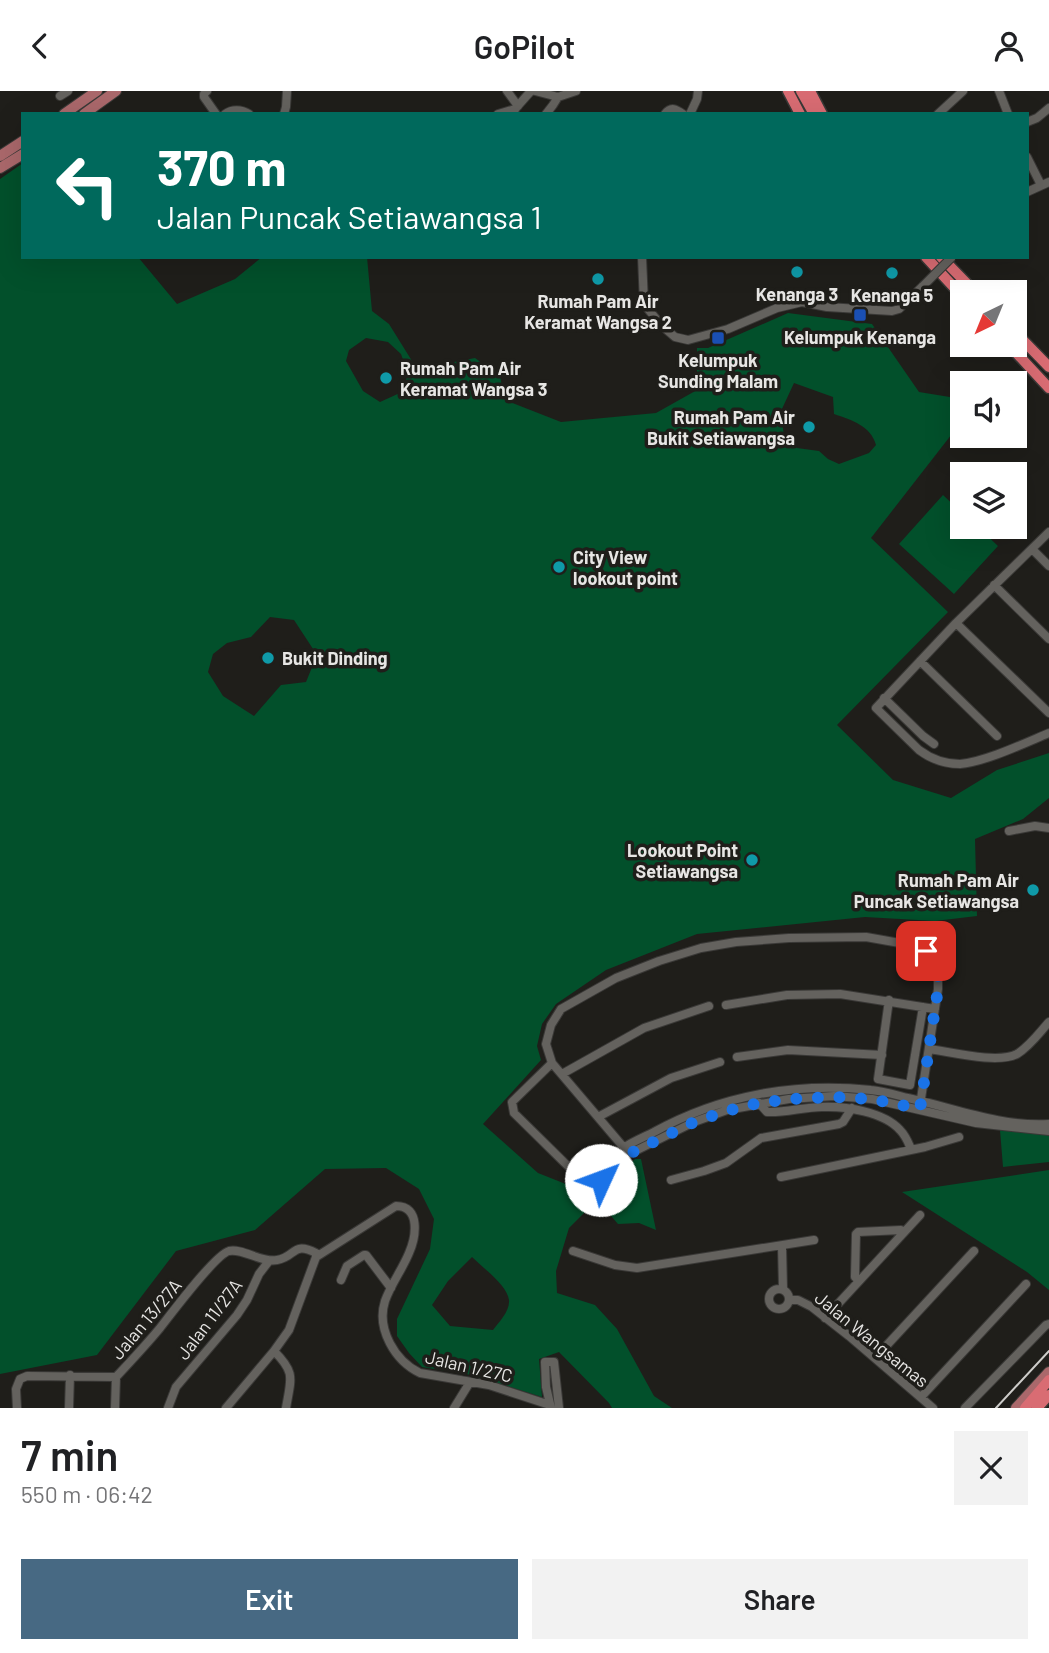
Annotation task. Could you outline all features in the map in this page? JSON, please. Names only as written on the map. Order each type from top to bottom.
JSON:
[{"type":"highway","points":[[788,91],[799,112]]},
{"type":"highway","points":[[801,91],[813,112]]},
{"type":"highway","points":[[810,91],[821,112]]},
{"type":"highway","points":[[928,259],[950,283]]},
{"type":"highway","points":[[943,259],[963,280]]},
{"type":"highway","points":[[1027,345],[1049,367]]},
{"type":"highway","points":[[1020,357],[1049,388]]},
{"type":"highway","points":[[1037,1408],[1049,1380]]},
{"type":"highway","points":[[1027,1408],[1046,1391]]},
{"type":"main road","points":[[67,112],[97,91]]},
{"type":"main road","points":[[87,112],[116,91]]},
{"type":"main road","points":[[0,156],[21,142]]},
{"type":"main road","points":[[0,168],[21,154]]},
{"type":"main road","points":[[1016,1408],[1049,1371]]},
{"type":"street","points":[[207,91],[204,97],[215,112]]},
{"type":"street","points":[[285,112],[287,91]]},
{"type":"street","points":[[507,91],[516,110],[533,91],[558,96],[576,91]]},
{"type":"street","points":[[691,112],[698,91]]},
{"type":"street","points":[[940,112],[963,91]]},
{"type":"street","points":[[999,91],[1007,112]]},
{"type":"street","points":[[548,112],[558,96]]},
{"type":"street","points":[[1029,121],[1049,108]]},
{"type":"street","points":[[1029,159],[1045,184],[1029,191]]},
{"type":"street","points":[[642,259],[644,304],[675,337],[688,339],[728,329],[776,308],[802,302],[827,307],[892,311],[899,309],[950,259]]},
{"type":"street","points":[[1049,533],[956,623],[876,706],[919,750],[938,761],[958,764],[983,758],[1049,733]]},
{"type":"street","points":[[1032,549],[1049,566]]},
{"type":"street","points":[[995,585],[1049,639]]},
{"type":"street","points":[[956,623],[1049,713]]},
{"type":"street","points":[[920,661],[997,736]]},
{"type":"street","points":[[884,698],[934,744]]},
{"type":"street","points":[[1009,831],[1035,826],[1049,828]]},
{"type":"street","points":[[626,1151],[552,1063],[546,1044],[551,1025],[561,1009],[616,978],[701,948],[736,942],[866,937],[911,945],[926,951],[938,966],[938,989],[920,1105]]},
{"type":"street","points":[[726,1005],[787,995],[839,994],[935,1009]]},
{"type":"street","points":[[888,1003],[878,1079],[910,1085],[922,1009]]},
{"type":"street","points":[[562,1074],[644,1028],[709,1006]]},
{"type":"street","points":[[929,1049],[996,1059],[1015,1055],[1049,1022]]},
{"type":"street","points":[[737,1057],[788,1050],[882,1055]]},
{"type":"street","points":[[598,1117],[671,1077],[719,1062]]},
{"type":"street","points":[[552,1063],[512,1102],[514,1113],[576,1174]]},
{"type":"street","points":[[1049,1124],[1024,1123],[920,1105],[872,1099],[789,1099],[759,1103],[694,1122],[626,1151],[587,1192],[582,1185],[626,1151],[675,1120],[727,1101],[784,1089],[872,1090],[920,1105],[976,1123],[1049,1132]]},
{"type":"street","points":[[759,1103],[767,1112],[824,1106],[852,1108],[892,1123],[905,1136],[911,1149]]},
{"type":"street","points":[[671,1180],[726,1163],[754,1142],[767,1136],[839,1124],[852,1108]]},
{"type":"street","points":[[781,1177],[925,1147],[959,1137]]},
{"type":"street","name":"Jalan 1/27C","points":[[316,1257],[390,1209],[396,1206],[407,1208],[414,1219],[414,1237],[408,1257],[385,1301],[383,1318],[387,1339],[398,1356],[420,1373],[503,1389],[553,1407]]},
{"type":"street","points":[[825,1318],[920,1215]]},
{"type":"street","points":[[859,1281],[855,1277],[856,1234],[901,1230],[904,1232]]},
{"type":"street","points":[[573,1251],[615,1265],[637,1268],[814,1240]]},
{"type":"street","points":[[782,1246],[783,1289]]},
{"type":"street","points":[[226,1408],[274,1350],[292,1323],[316,1253],[301,1248],[279,1260],[270,1261]]},
{"type":"street","name":"Jalan 13/27A","points":[[17,1408],[16,1389],[20,1379],[27,1376],[116,1377],[223,1254],[229,1251],[240,1252],[270,1261]]},
{"type":"street","points":[[875,1358],[974,1251]]},
{"type":"street","points":[[341,1280],[347,1266],[366,1255],[391,1288]]},
{"type":"street","name":"Jalan 11/27A","points":[[168,1408],[176,1387],[237,1315],[259,1274],[270,1261]]},
{"type":"street","points":[[921,1397],[1026,1283]]},
{"type":"street","points":[[783,1289],[788,1293],[789,1300],[781,1309],[776,1308],[769,1301],[771,1293],[783,1289]]},
{"type":"street","name":"Jalan Wangsamas","points":[[789,1300],[798,1300],[825,1318],[933,1408]]},
{"type":"street","points":[[965,1408],[1049,1324]]},
{"type":"street","points":[[274,1350],[285,1363],[290,1375],[286,1408]]},
{"type":"street","points":[[69,1375],[69,1408]]},
{"type":"street","points":[[115,1408],[116,1377]]},
{"type":"street","points":[[454,1408],[470,1382]]},
{"type":"green space","points":[[21,164],[21,259],[140,259],[177,304],[235,279],[260,259],[367,259],[372,311],[389,324],[417,369],[475,358],[500,376],[505,400],[561,422],[656,413],[697,390],[697,348],[708,348],[788,313],[872,324],[919,392],[950,397],[950,436],[871,538],[948,612],[837,725],[893,780],[951,798],[997,770],[1049,753],[1049,798],[1023,819],[975,839],[977,916],[935,921],[865,917],[697,934],[606,970],[556,1004],[542,1024],[537,1046],[541,1060],[483,1124],[538,1173],[596,1196],[635,1159],[641,1159],[656,1230],[639,1223],[618,1224],[597,1200],[569,1228],[556,1271],[557,1293],[595,1305],[617,1329],[654,1396],[672,1408],[612,1408],[559,1352],[539,1359],[542,1397],[472,1375],[422,1367],[397,1336],[397,1319],[430,1249],[434,1219],[419,1189],[386,1168],[325,1169],[255,1230],[176,1251],[97,1355],[0,1374],[0,179]],"holes":[[[366,338],[388,342],[401,354],[408,374],[402,392],[380,402],[363,391],[346,361],[349,350]],[[794,383],[833,397],[834,414],[865,428],[876,445],[869,453],[839,464],[819,451],[797,448],[784,437],[781,411]],[[270,617],[294,620],[317,655],[306,682],[281,685],[254,716],[223,696],[208,672],[213,654],[227,643],[251,637]],[[472,1257],[507,1294],[509,1304],[493,1330],[450,1326],[432,1305],[448,1281]]]},
{"type":"green space","points":[[943,495],[950,502],[950,539],[991,539],[998,546],[954,594],[899,544]]},
{"type":"green space","points":[[1000,1130],[1049,1134],[1049,1162],[1003,1167]]},
{"type":"green space","points":[[1049,1170],[1049,1290],[1027,1272],[902,1192]]},
{"type":"tram line","points":[[996,1408],[1049,1351]]},
{"type":"place","name":"Kenanga 3","points":[[797,272]]},
{"type":"place","name":"Kenanga 5","points":[[892,273]]},
{"type":"place","name":"Rumah Pam Air Keramat Wangsa 2","points":[[598,279]]},
{"type":"place","name":"Kelumpuk Kenanga","points":[[860,315]]},
{"type":"place","name":"Kelumpuk Sunding Malam","points":[[718,338]]},
{"type":"place","name":"Rumah Pam Air Keramat Wangsa 3","points":[[386,378]]},
{"type":"place","name":"Rumah Pam Air Bukit Setiawangsa","points":[[809,427]]},
{"type":"place","name":"City View lookout point","points":[[559,567]]},
{"type":"place","name":"Bukit Dinding","points":[[268,658]]},
{"type":"place","name":"Lookout Point Setiawangsa","points":[[752,860]]},
{"type":"place","name":"Rumah Pam Air Puncak Setiawangsa","points":[[1033,890]]},
{"type":"route","points":[[601,1180],[629,1154],[694,1122],[759,1103],[834,1097],[872,1099],[920,1109],[938,989],[938,966],[926,951]]}]
